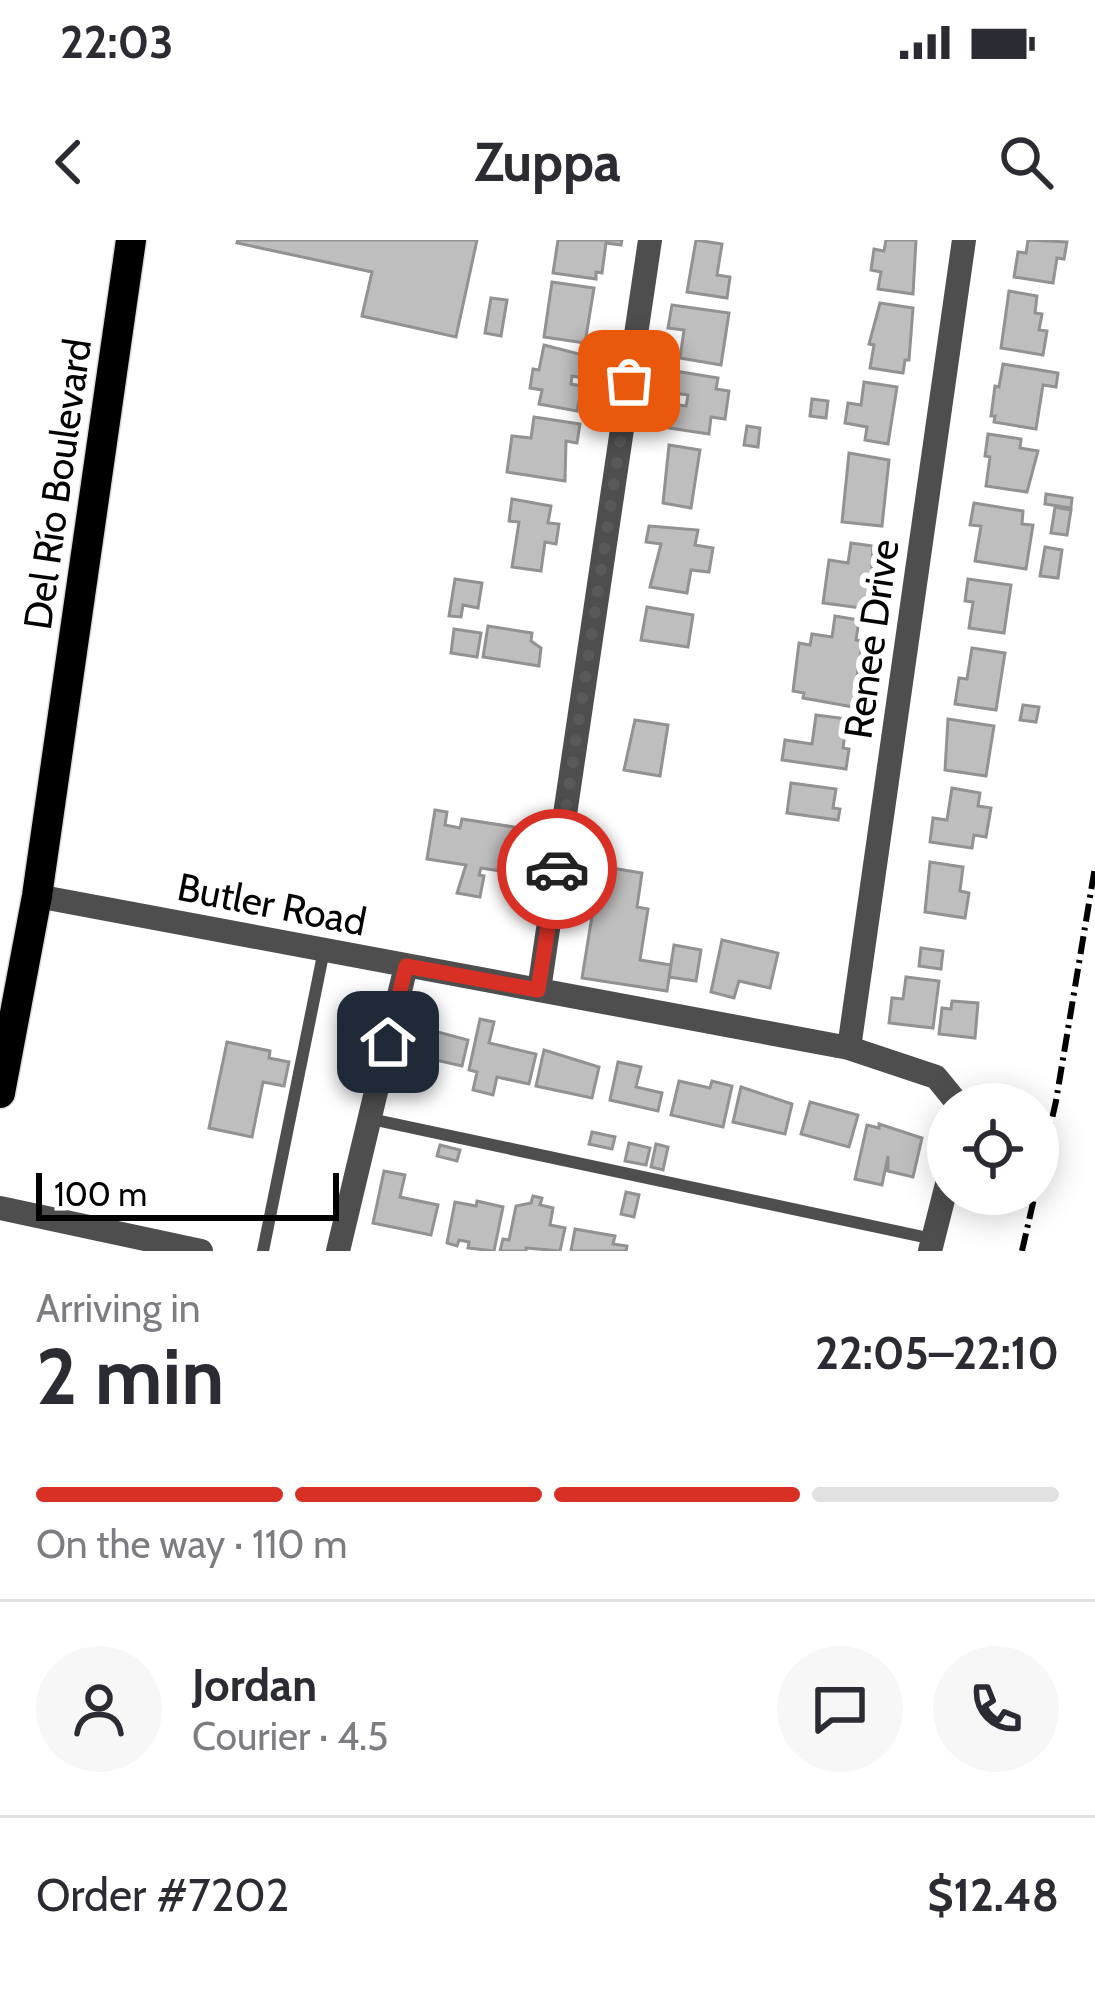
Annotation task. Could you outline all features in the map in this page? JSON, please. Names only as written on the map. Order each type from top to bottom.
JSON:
[{"type":"main road","name":"Del Río Boulevard","points":[[0,1093],[37,896],[131,240]]},
{"type":"street","points":[[538,990],[650,240]]},
{"type":"street","name":"Renee Drive","points":[[849,1048],[964,240]]},
{"type":"street","name":"Butler Road","points":[[37,896],[849,1048],[936,1077],[941,1083]]},
{"type":"street","points":[[338,1251],[406,966]]},
{"type":"street","points":[[0,1208],[158,1246],[201,1251]]},
{"type":"street","points":[[932,1245],[939,1215]]},
{"type":"lane","points":[[263,1251],[324,950]]},
{"type":"lane","points":[[370,1119],[932,1245]]},
{"type":"building","points":[[238,240],[477,240],[456,337],[362,316],[372,272]]},
{"type":"building","points":[[558,240],[622,240],[621,245],[606,243],[602,273],[596,272],[596,279],[553,273]]},
{"type":"building","points":[[696,240],[722,244],[717,275],[730,277],[727,298],[687,292]]},
{"type":"building","points":[[886,240],[916,240],[913,294],[878,289],[881,272],[871,270],[874,249],[884,251]]},
{"type":"building","points":[[1028,240],[1067,242],[1064,259],[1057,258],[1053,283],[1014,277],[1018,252],[1026,253]]},
{"type":"building","points":[[552,282],[594,288],[585,343],[544,337]]},
{"type":"building","points":[[1009,291],[1037,296],[1035,313],[1042,314],[1039,330],[1047,331],[1043,355],[1001,348]]},
{"type":"building","points":[[491,298],[507,300],[501,336],[485,333]]},
{"type":"building","points":[[880,303],[913,308],[909,360],[905,360],[903,373],[870,368],[874,345],[869,344]]},
{"type":"building","points":[[672,305],[729,313],[721,365],[680,358],[684,330],[668,328]]},
{"type":"building","points":[[544,345],[587,356],[583,378],[572,376],[571,384],[582,386],[577,411],[539,404],[542,390],[530,388]]},
{"type":"building","points":[[1003,364],[1058,373],[1056,387],[1043,385],[1036,429],[994,422],[995,386],[999,387]]},
{"type":"building","points":[[669,370],[718,378],[716,389],[729,391],[725,419],[711,417],[709,434],[669,428],[673,404],[686,406],[688,395],[665,392]]},
{"type":"building","points":[[864,382],[897,387],[888,444],[865,440],[867,427],[845,423],[848,403],[861,405]]},
{"type":"building","points":[[812,399],[828,401],[826,418],[810,416]]},
{"type":"building","points":[[534,417],[580,424],[577,443],[566,441],[565,481],[507,472],[512,436],[531,438]]},
{"type":"building","points":[[747,426],[760,428],[758,447],[744,445]]},
{"type":"building","points":[[988,434],[1021,439],[1020,448],[1038,451],[1027,492],[986,486]]},
{"type":"building","points":[[669,445],[700,450],[691,508],[663,503]]},
{"type":"building","points":[[849,453],[889,460],[882,526],[842,522]]},
{"type":"building","points":[[1046,494],[1072,498],[1071,508],[1045,504]]},
{"type":"building","points":[[512,499],[551,506],[548,523],[559,524],[556,544],[545,542],[541,571],[512,567],[519,522],[509,521]]},
{"type":"building","points":[[974,503],[1023,511],[1022,524],[1033,525],[1026,569],[975,561],[981,526],[970,525]]},
{"type":"building","points":[[1055,507],[1071,510],[1067,535],[1051,533]]},
{"type":"building","points":[[649,526],[698,530],[695,545],[713,548],[709,572],[691,570],[687,593],[650,587],[661,544],[646,542]]},
{"type":"building","points":[[851,543],[873,546],[869,609],[823,603],[829,560],[848,563]]},
{"type":"building","points":[[1045,547],[1062,550],[1058,578],[1040,576]]},
{"type":"building","points":[[455,579],[482,583],[478,608],[463,605],[461,617],[449,616]]},
{"type":"building","points":[[968,579],[1011,585],[1004,633],[969,628],[973,602],[965,601]]},
{"type":"building","points":[[647,607],[693,615],[688,647],[641,640]]},
{"type":"building","points":[[835,616],[859,620],[856,640],[862,641],[853,707],[803,698],[804,693],[793,691],[799,643],[810,645],[812,634],[832,637]]},
{"type":"building","points":[[488,626],[532,633],[531,641],[541,648],[539,666],[483,657]]},
{"type":"building","points":[[454,629],[481,633],[477,657],[451,653]]},
{"type":"building","points":[[972,648],[1005,653],[996,710],[955,704],[959,678],[967,679]]},
{"type":"building","points":[[1023,705],[1039,707],[1036,722],[1020,720]]},
{"type":"building","points":[[816,715],[847,719],[846,769],[782,760],[785,740],[812,744]]},
{"type":"building","points":[[948,719],[994,726],[986,776],[945,770]]},
{"type":"building","points":[[635,720],[668,725],[660,776],[624,770]]},
{"type":"building","points":[[791,783],[836,789],[833,808],[840,809],[838,820],[787,813]]},
{"type":"building","points":[[952,788],[980,793],[978,806],[991,808],[986,837],[974,835],[972,848],[930,842],[933,818],[947,820]]},
{"type":"building","points":[[435,810],[447,812],[445,825],[460,828],[462,819],[514,827],[507,872],[481,868],[480,897],[457,893],[466,865],[427,859]]},
{"type":"building","points":[[930,862],[963,867],[960,891],[969,893],[965,918],[925,912]]},
{"type":"building","points":[[600,866],[642,873],[637,907],[648,909],[640,960],[671,965],[667,991],[582,978]]},
{"type":"building","points":[[722,940],[778,953],[770,988],[739,981],[734,998],[711,992]]},
{"type":"building","points":[[674,945],[701,950],[696,981],[669,977]]},
{"type":"building","points":[[921,948],[943,951],[941,969],[919,966]]},
{"type":"building","points":[[906,977],[939,981],[933,1028],[889,1023],[892,998],[903,999]]},
{"type":"building","points":[[952,1001],[978,1003],[975,1038],[939,1034],[942,1008],[951,1009]]},
{"type":"building","points":[[480,1019],[494,1022],[489,1043],[536,1054],[529,1084],[497,1077],[493,1095],[473,1090],[477,1072],[469,1070]]},
{"type":"building","points":[[419,1027],[468,1040],[462,1066],[436,1060],[433,1073],[410,1067]]},
{"type":"building","points":[[227,1042],[270,1051],[269,1058],[289,1062],[284,1086],[263,1082],[252,1137],[209,1128]]},
{"type":"building","points":[[544,1050],[599,1067],[592,1098],[536,1086]]},
{"type":"building","points":[[618,1062],[641,1067],[636,1087],[662,1093],[658,1111],[610,1100]]},
{"type":"building","points":[[679,1081],[710,1088],[712,1081],[732,1086],[723,1127],[671,1115]]},
{"type":"building","points":[[741,1087],[792,1104],[785,1134],[733,1122]]},
{"type":"building","points":[[810,1102],[858,1115],[849,1147],[801,1134]]},
{"type":"building","points":[[879,1124],[922,1138],[913,1177],[888,1171],[888,1156],[882,1185],[855,1179],[867,1125],[879,1128]]},
{"type":"building","points":[[592,1132],[615,1137],[612,1149],[589,1144]]},
{"type":"building","points":[[629,1143],[650,1148],[646,1165],[625,1161]]},
{"type":"building","points":[[656,1144],[668,1147],[663,1170],[651,1167]]},
{"type":"building","points":[[440,1145],[460,1150],[457,1161],[437,1156]]},
{"type":"building","points":[[384,1171],[405,1175],[400,1197],[438,1205],[431,1235],[373,1223]]},
{"type":"building","points":[[626,1192],[639,1195],[634,1217],[621,1214]]},
{"type":"building","points":[[533,1196],[542,1198],[540,1205],[553,1208],[550,1225],[565,1228],[560,1251],[500,1251],[503,1239],[509,1240],[516,1206],[531,1203]]},
{"type":"building","points":[[477,1201],[503,1207],[494,1251],[468,1248],[469,1242],[459,1240],[457,1246],[447,1243],[455,1202],[476,1206]]},
{"type":"building","points":[[575,1229],[615,1236],[613,1244],[627,1246],[626,1251],[571,1251]]},
{"type":"railway","points":[[1059,1083],[1095,867]]},
{"type":"railway","points":[[1022,1251],[1030,1215]]},
{"type":"way so far","points":[[557,869],[629,381]]},
{"type":"route","points":[[388,1042],[406,966],[538,990],[557,869]]}]
